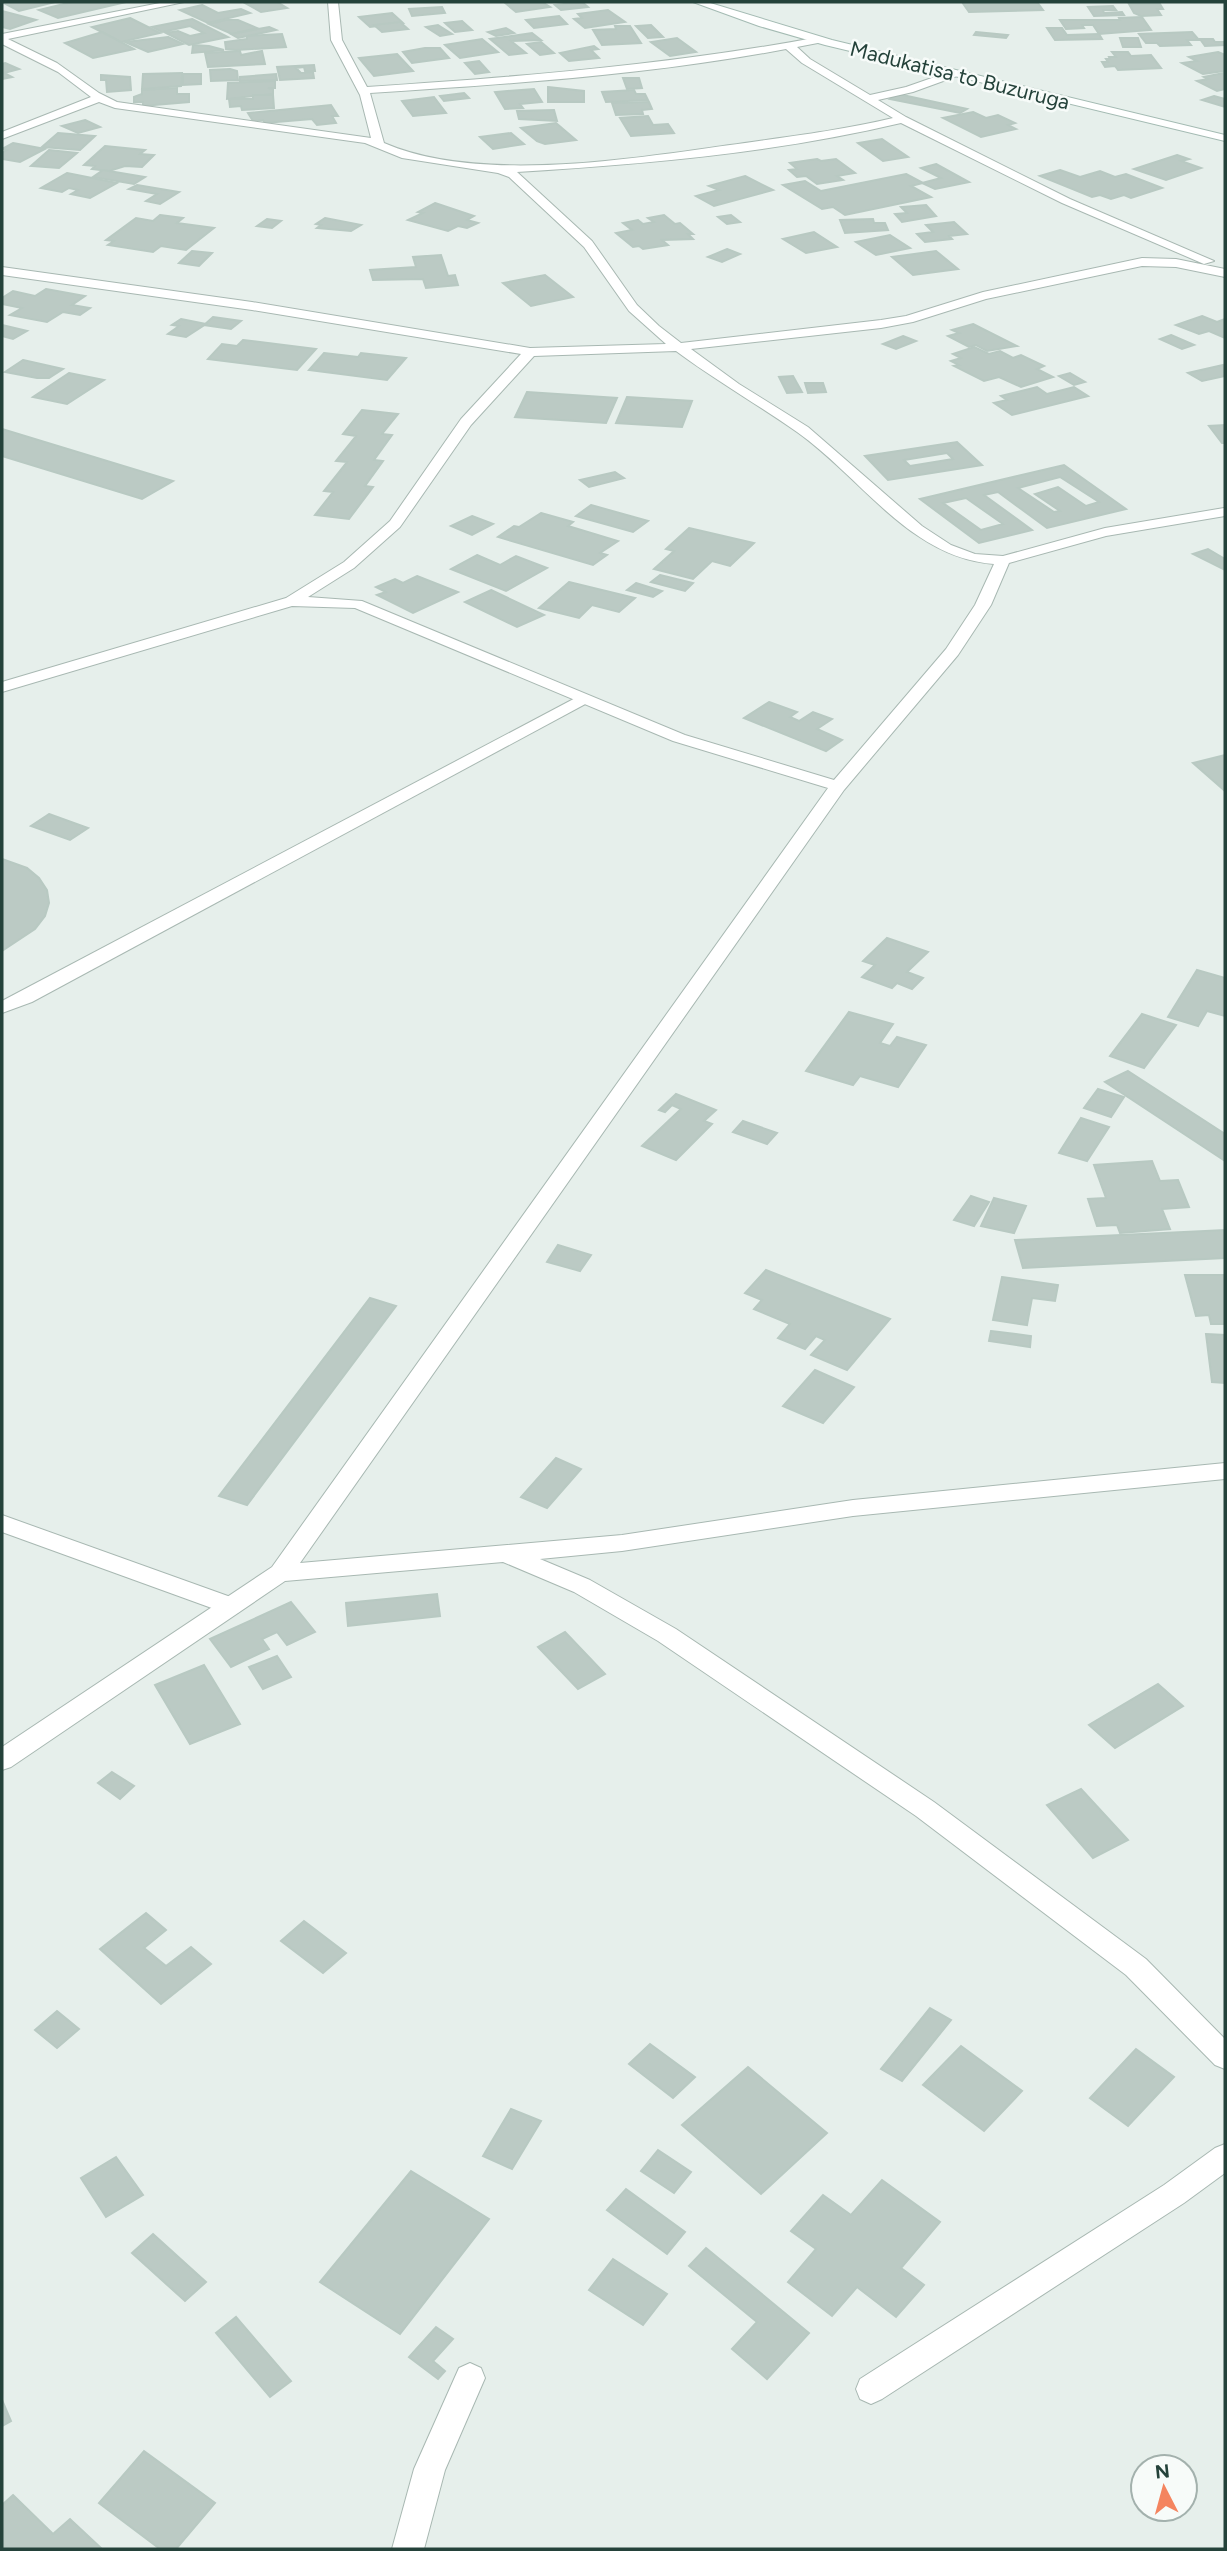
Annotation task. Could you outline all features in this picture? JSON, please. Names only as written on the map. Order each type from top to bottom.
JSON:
[{"type":"street","points":[[2,38],[179,2]]},
{"type":"street","points":[[333,2],[332,22],[337,48],[365,90],[377,143]]},
{"type":"street","name":"Madukatisa to Buzuruga","points":[[698,2],[819,40],[953,74],[1175,123],[1225,138]]},
{"type":"street","points":[[2,38],[85,85],[89,94],[97,99],[115,105],[377,143],[402,155],[501,170],[640,161],[791,141],[902,119]]},
{"type":"street","points":[[365,90],[462,85],[723,58],[819,40]]},
{"type":"street","points":[[790,47],[806,61],[902,119],[1066,201],[1175,245],[1225,271]]},
{"type":"street","points":[[870,98],[909,90],[953,74]]},
{"type":"street","points":[[2,136],[97,99]]},
{"type":"street","points":[[501,170],[513,175],[580,236],[633,307],[654,329],[803,430],[917,529],[955,551],[973,558],[1003,560],[1105,533],[1225,512]]},
{"type":"street","points":[[2,271],[252,306],[530,352],[678,347],[881,324],[908,319],[983,296],[1142,262],[1176,263],[1225,271]]},
{"type":"street","points":[[2,687],[291,601],[337,573],[365,553],[395,524],[466,422],[530,352]]},
{"type":"street","points":[[1225,512],[1220,522],[1225,529]]},
{"type":"street","points":[[2,1760],[280,1573],[838,786],[952,652],[983,605],[1003,560]]},
{"type":"street","points":[[337,573],[349,604]]},
{"type":"street","points":[[291,601],[357,604],[679,738],[838,786]]},
{"type":"street","points":[[2,1007],[37,991],[583,699]]},
{"type":"street","points":[[280,1573],[622,1543],[853,1508],[1225,1471]]},
{"type":"street","points":[[2,1523],[231,1606]]},
{"type":"street","points":[[507,1555],[582,1586],[667,1635],[925,1809],[1136,1967],[1225,2057]]},
{"type":"street","points":[[871,2389],[1174,2194],[1225,2157]]},
{"type":"street","points":[[408,2549],[430,2469],[470,2378]]},
{"type":"building","points":[[2,2],[55,2],[19,11]]},
{"type":"building","points":[[72,2],[126,2],[58,18],[39,10]]},
{"type":"building","points":[[243,2],[277,2],[287,8],[261,12]]},
{"type":"building","points":[[504,2],[542,2],[550,7],[516,12]]},
{"type":"building","points":[[582,2],[588,7],[561,10],[555,5]]},
{"type":"building","points":[[962,2],[1037,2],[1043,10],[969,12]]},
{"type":"building","points":[[1129,4],[1160,4],[1163,9],[1157,9],[1161,15],[1141,16],[1134,13]]},
{"type":"building","points":[[202,5],[218,13],[241,9],[250,13],[208,23],[180,10]]},
{"type":"building","points":[[1113,6],[1116,10],[1103,10],[1104,13],[1122,12],[1124,15],[1094,16],[1088,7]]},
{"type":"building","points":[[442,7],[445,13],[412,16],[409,9]]},
{"type":"building","points":[[608,10],[625,22],[585,28],[574,19],[582,18],[578,14]]},
{"type":"building","points":[[2,11],[36,20],[10,29],[2,27]]},
{"type":"building","points":[[392,13],[403,23],[370,27],[359,17]]},
{"type":"building","points":[[559,16],[567,24],[534,28],[526,20]]},
{"type":"building","points":[[1142,17],[1151,30],[1099,34],[1093,25],[1066,29],[1060,20],[1120,20],[1119,18]]},
{"type":"building","points":[[130,18],[160,33],[121,42],[92,27]]},
{"type":"building","points":[[192,19],[228,37],[189,45],[166,33],[178,31],[190,36],[204,33],[190,26],[162,32],[152,27]]},
{"type":"building","points":[[238,20],[257,28],[232,34],[209,24]]},
{"type":"building","points":[[462,21],[472,30],[455,32],[445,23]]},
{"type":"building","points":[[400,22],[408,29],[382,32],[374,25]]},
{"type":"building","points":[[438,25],[452,34],[440,36],[426,27]]},
{"type":"building","points":[[651,25],[663,37],[648,38],[636,26]]},
{"type":"building","points":[[615,26],[630,26],[641,43],[602,45],[593,30],[616,29]]},
{"type":"building","points":[[269,27],[276,30],[238,38],[231,34]]},
{"type":"building","points":[[506,28],[514,33],[496,36],[488,32]]},
{"type":"building","points":[[1047,28],[1062,28],[1067,35],[1099,34],[1102,39],[1055,40]]},
{"type":"building","points":[[102,32],[134,49],[93,58],[65,43]]},
{"type":"building","points":[[976,32],[1008,35],[1006,38],[974,35]]},
{"type":"building","points":[[1192,32],[1199,40],[1187,40],[1191,45],[1160,46],[1157,43],[1146,43],[1139,34]]},
{"type":"building","points":[[532,33],[541,40],[511,41],[526,53],[509,55],[490,39]]},
{"type":"building","points":[[282,34],[286,47],[226,49],[225,42],[247,39],[247,36]]},
{"type":"building","points":[[168,37],[183,44],[148,52],[125,42]]},
{"type":"building","points":[[677,38],[696,52],[670,56],[651,42]]},
{"type":"building","points":[[1120,38],[1138,38],[1141,47],[1123,47]]},
{"type":"building","points":[[482,39],[498,52],[460,58],[445,45]]},
{"type":"building","points":[[1200,39],[1213,39],[1215,42],[1225,42],[1225,45],[1205,46]]},
{"type":"building","points":[[541,42],[554,53],[540,55],[527,44]]},
{"type":"building","points":[[193,45],[209,46],[224,50],[192,53]]},
{"type":"building","points":[[594,46],[598,49],[591,50],[599,58],[569,61],[560,53]]},
{"type":"building","points":[[440,48],[449,58],[412,63],[403,52]]},
{"type":"building","points":[[240,51],[241,55],[262,51],[265,64],[208,67],[205,53]]},
{"type":"building","points":[[1112,52],[1128,52],[1131,56],[1151,55],[1161,68],[1118,70],[1115,66],[1105,67],[1102,62],[1108,62],[1106,59],[1110,59],[1109,57],[1116,57]]},
{"type":"building","points":[[1218,52],[1225,55],[1225,71],[1203,74],[1182,63],[1197,61],[1189,57]]},
{"type":"building","points":[[397,54],[413,71],[374,76],[359,58]]},
{"type":"building","points":[[479,61],[489,72],[475,74],[465,63]]},
{"type":"building","points":[[2,64],[19,69],[4,73],[12,77],[2,79]]},
{"type":"building","points":[[314,65],[315,71],[305,71],[304,67],[296,68],[301,73],[313,72],[314,78],[280,80],[277,67]]},
{"type":"building","points":[[210,70],[237,71],[238,80],[211,81]]},
{"type":"building","points":[[182,73],[181,86],[142,89],[143,74]]},
{"type":"building","points":[[1224,73],[1225,89],[1217,91],[1197,81],[1208,79],[1204,77]]},
{"type":"building","points":[[183,74],[201,74],[201,84],[183,85]]},
{"type":"building","points":[[276,74],[277,80],[240,81],[240,77]]},
{"type":"building","points":[[101,75],[130,77],[131,90],[107,92],[106,80],[101,80]]},
{"type":"building","points":[[623,78],[639,78],[642,88],[627,89]]},
{"type":"building","points":[[275,81],[275,88],[268,88],[273,89],[273,94],[227,99],[228,83]]},
{"type":"building","points":[[548,87],[584,91],[584,102],[548,102]]},
{"type":"building","points":[[177,88],[177,94],[189,94],[189,102],[143,106],[143,102],[134,102],[134,97],[142,94],[142,90]]},
{"type":"building","points":[[534,89],[542,102],[520,104],[523,108],[505,109],[495,92]]},
{"type":"building","points":[[634,90],[636,94],[645,94],[648,100],[606,102],[602,92]]},
{"type":"building","points":[[464,93],[469,98],[444,101],[440,96]]},
{"type":"building","points":[[898,94],[967,109],[960,113],[890,99]]},
{"type":"building","points":[[253,95],[273,95],[274,108],[242,110],[241,106],[230,107],[229,99],[253,99]]},
{"type":"building","points":[[1214,96],[1225,99],[1225,107],[1202,100]]},
{"type":"building","points":[[434,97],[446,113],[413,116],[402,101]]},
{"type":"building","points":[[649,102],[652,109],[642,110],[643,114],[616,115],[612,103]]},
{"type":"building","points":[[331,105],[338,116],[332,116],[336,123],[317,125],[312,119],[265,123],[263,120],[253,121],[248,113]]},
{"type":"building","points":[[554,110],[557,121],[519,119],[517,111]]},
{"type":"building","points":[[973,112],[986,118],[998,115],[1015,123],[1008,125],[1016,129],[981,137],[943,118]]},
{"type":"building","points":[[648,116],[653,125],[668,124],[674,133],[631,136],[620,118]]},
{"type":"building","points":[[85,120],[100,127],[78,133],[62,126]]},
{"type":"building","points":[[556,123],[576,140],[545,144],[521,128]]},
{"type":"building","points":[[58,133],[95,136],[80,150],[42,147]]},
{"type":"building","points":[[511,133],[524,144],[493,149],[480,137]]},
{"type":"building","points":[[882,139],[908,157],[883,161],[858,143]]},
{"type":"building","points":[[13,143],[45,149],[20,162],[2,159],[2,153],[7,150],[2,149]]},
{"type":"building","points":[[105,146],[145,150],[140,154],[154,155],[142,167],[125,166],[109,171],[84,165]]},
{"type":"building","points":[[49,150],[77,153],[59,168],[31,166]]},
{"type":"building","points":[[1177,155],[1189,159],[1181,161],[1201,168],[1166,180],[1134,169]]},
{"type":"building","points":[[836,159],[855,173],[837,176],[843,180],[817,184],[806,176],[797,177],[789,170],[797,169],[790,163]]},
{"type":"building","points":[[936,164],[969,182],[935,189],[922,183],[941,178],[921,168]]},
{"type":"building","points":[[103,170],[145,177],[134,184],[93,177]]},
{"type":"building","points":[[1060,170],[1080,177],[1100,171],[1115,177],[1126,174],[1162,188],[1131,198],[1124,195],[1111,199],[1100,195],[1092,197],[1040,176]]},
{"type":"building","points":[[67,173],[117,183],[90,198],[71,194],[78,190],[69,188],[62,192],[41,188]]},
{"type":"building","points":[[906,174],[923,183],[911,186],[931,197],[845,215],[833,207],[822,209],[783,185],[805,181],[821,191]]},
{"type":"building","points":[[745,176],[773,190],[714,206],[696,196],[719,190],[709,186]]},
{"type":"building","points":[[137,185],[179,192],[160,204],[146,201],[157,194],[129,189]]},
{"type":"building","points":[[435,203],[474,216],[467,220],[478,223],[467,228],[458,226],[448,231],[408,220]]},
{"type":"building","points":[[926,205],[936,216],[902,222],[895,214],[907,213],[901,207]]},
{"type":"building","points":[[160,215],[183,218],[177,223],[214,228],[186,250],[161,246],[153,252],[108,245],[114,241],[106,240],[136,218],[153,221]]},
{"type":"building","points":[[664,215],[675,224],[680,223],[693,234],[688,234],[693,239],[662,240],[668,245],[643,249],[639,246],[633,247],[616,233],[632,230],[623,223],[638,220],[643,224],[654,222],[648,218]]},
{"type":"building","points":[[731,215],[740,222],[727,224],[718,217]]},
{"type":"building","points":[[325,218],[361,225],[351,231],[317,228],[321,225],[316,224]]},
{"type":"building","points":[[267,219],[281,221],[272,228],[257,226]]},
{"type":"building","points":[[873,219],[874,223],[885,223],[888,230],[845,233],[840,220]]},
{"type":"building","points":[[954,222],[967,234],[949,236],[952,239],[925,242],[917,234],[933,232],[926,225]]},
{"type":"building","points":[[814,232],[837,247],[806,253],[783,239]]},
{"type":"building","points":[[890,235],[910,248],[876,255],[856,242]]},
{"type":"building","points":[[727,249],[740,254],[722,262],[708,257]]},
{"type":"building","points":[[192,251],[212,253],[199,266],[179,263]]},
{"type":"building","points":[[936,251],[958,269],[913,275],[892,257]]},
{"type":"building","points":[[441,255],[448,276],[455,275],[458,285],[426,288],[423,279],[373,280],[370,270],[416,267],[413,257]]},
{"type":"building","points":[[545,275],[573,297],[531,306],[503,283]]},
{"type":"building","points":[[46,289],[85,296],[72,305],[90,308],[80,315],[63,312],[47,322],[10,315],[22,308],[2,304],[2,298],[13,291],[35,296]]},
{"type":"building","points":[[1202,316],[1217,322],[1225,319],[1225,338],[1209,331],[1199,334],[1176,325]]},
{"type":"building","points":[[213,317],[241,321],[231,329],[204,325]]},
{"type":"building","points":[[181,319],[206,324],[186,337],[168,334],[179,326],[172,325]]},
{"type":"building","points":[[973,324],[1017,346],[987,351],[976,345],[969,347],[948,336],[959,333],[952,330]]},
{"type":"building","points":[[2,325],[27,331],[13,339],[2,336]]},
{"type":"building","points":[[1171,335],[1194,345],[1182,349],[1160,339]]},
{"type":"building","points":[[903,336],[916,341],[896,349],[883,344]]},
{"type":"building","points":[[243,340],[316,349],[297,370],[208,359],[222,344],[237,346]]},
{"type":"building","points":[[974,347],[989,354],[1000,351],[1013,358],[1021,355],[1044,366],[1037,369],[1053,377],[1021,387],[999,377],[984,381],[954,366],[959,365],[951,361],[961,358],[953,354]]},
{"type":"building","points":[[324,353],[358,357],[361,353],[406,358],[387,380],[309,370]]},
{"type":"building","points":[[23,360],[63,369],[49,378],[5,372]]},
{"type":"building","points":[[1223,365],[1225,376],[1202,381],[1188,373]]},
{"type":"building","points":[[69,373],[104,380],[67,404],[33,397]]},
{"type":"building","points":[[1070,373],[1085,382],[1074,385],[1059,376]]},
{"type":"building","points":[[793,376],[802,392],[787,393],[779,377]]},
{"type":"building","points":[[805,383],[823,383],[826,392],[808,393]]},
{"type":"building","points":[[1037,387],[1047,394],[1074,387],[1088,396],[1012,415],[994,403],[1007,400],[1001,396]]},
{"type":"building","points":[[527,392],[617,398],[606,423],[515,417]]},
{"type":"building","points":[[627,397],[692,401],[682,427],[616,423]]},
{"type":"building","points":[[362,410],[398,414],[382,434],[392,435],[374,460],[383,461],[365,486],[373,487],[349,519],[315,515],[333,492],[324,491],[347,462],[336,461],[356,436],[343,434]]},
{"type":"building","points":[[1225,425],[1225,443],[1222,443],[1209,426]]},
{"type":"building","points":[[2,429],[173,481],[142,499],[2,456]]},
{"type":"building","points":[[957,442],[982,465],[888,480],[865,456]],"holes":[[[947,453],[953,459],[910,466],[904,460]]]},
{"type":"building","points":[[1064,465],[1126,509],[1047,528],[998,492],[984,495],[1032,530],[979,543],[920,499]],"holes":[[[1060,477],[1099,502],[1086,506],[1058,487],[1035,494],[1060,511],[1054,512],[1018,488]],[[966,498],[1003,524],[981,530],[943,503]]]},
{"type":"building","points":[[615,472],[624,478],[589,487],[580,480]]},
{"type":"building","points":[[591,505],[648,521],[633,532],[576,516]]},
{"type":"building","points":[[541,513],[573,522],[568,526],[618,541],[600,553],[607,555],[593,565],[498,537]]},
{"type":"building","points":[[472,516],[493,524],[472,535],[451,526]]},
{"type":"building","points":[[689,528],[754,543],[730,566],[712,561],[693,579],[654,569],[674,551],[666,549]]},
{"type":"building","points":[[1208,549],[1225,559],[1225,570],[1193,554]]},
{"type":"building","points":[[477,555],[500,565],[516,556],[547,568],[506,591],[451,569]]},
{"type":"building","points":[[660,575],[693,583],[685,591],[651,582]]},
{"type":"building","points":[[417,576],[458,592],[413,613],[377,595],[386,592],[376,587],[395,579],[403,583]]},
{"type":"building","points":[[569,582],[635,598],[619,612],[592,605],[579,618],[539,608]]},
{"type":"building","points":[[636,583],[662,591],[653,597],[627,590]]},
{"type":"building","points":[[491,590],[544,615],[517,627],[465,602]]},
{"type":"building","points":[[769,702],[797,712],[790,717],[799,721],[813,712],[832,719],[817,729],[842,740],[826,751],[744,718]]},
{"type":"building","points":[[1225,755],[1225,791],[1193,763]]},
{"type":"building","points":[[49,814],[88,828],[70,840],[31,826]]},
{"type":"building","points":[[2,859],[27,868],[39,878],[47,890],[49,903],[45,916],[35,929],[2,951]]},
{"type":"building","points":[[887,938],[928,952],[907,972],[923,978],[912,989],[897,983],[892,988],[862,977],[875,965],[863,961]]},
{"type":"building","points":[[1197,970],[1225,978],[1225,1016],[1207,1011],[1198,1026],[1168,1017]]},
{"type":"building","points":[[849,1012],[893,1024],[880,1043],[890,1046],[897,1037],[926,1045],[898,1087],[860,1076],[853,1085],[806,1071]]},
{"type":"building","points":[[1142,1014],[1176,1025],[1144,1068],[1110,1056]]},
{"type":"building","points":[[1128,1071],[1225,1134],[1225,1161],[1105,1082]]},
{"type":"building","points":[[1098,1089],[1124,1097],[1111,1117],[1084,1108]]},
{"type":"building","points":[[676,1094],[716,1110],[704,1121],[712,1124],[676,1160],[642,1146],[681,1109],[672,1105],[665,1112],[659,1110]]},
{"type":"building","points":[[1081,1118],[1109,1127],[1087,1161],[1059,1153]]},
{"type":"building","points":[[743,1121],[777,1133],[767,1144],[733,1132]]},
{"type":"building","points":[[1152,1161],[1160,1181],[1178,1180],[1189,1207],[1162,1209],[1170,1229],[1120,1233],[1117,1225],[1097,1226],[1088,1199],[1106,1198],[1094,1165]]},
{"type":"building","points":[[971,1196],[989,1202],[974,1226],[954,1220]]},
{"type":"building","points":[[994,1198],[1026,1206],[1014,1233],[981,1226]]},
{"type":"building","points":[[1225,1230],[1225,1258],[1023,1268],[1015,1240]]},
{"type":"building","points":[[558,1245],[591,1255],[580,1271],[547,1262]]},
{"type":"building","points":[[766,1270],[890,1319],[847,1370],[811,1355],[825,1340],[816,1336],[805,1349],[778,1338],[790,1324],[754,1309],[762,1300],[745,1293]]},
{"type":"building","points":[[1185,1275],[1225,1275],[1225,1324],[1211,1324],[1209,1315],[1196,1316]]},
{"type":"building","points":[[1002,1277],[1058,1285],[1055,1301],[1032,1298],[1027,1325],[993,1320]]},
{"type":"building","points":[[370,1298],[396,1306],[247,1505],[219,1496]]},
{"type":"building","points":[[991,1331],[1031,1336],[1030,1347],[989,1341]]},
{"type":"building","points":[[1206,1334],[1225,1335],[1225,1383],[1212,1382]]},
{"type":"building","points":[[815,1370],[854,1387],[823,1423],[783,1406]]},
{"type":"building","points":[[556,1458],[581,1469],[547,1508],[521,1497]]},
{"type":"building","points":[[437,1594],[440,1616],[348,1626],[346,1603]]},
{"type":"building","points":[[291,1602],[315,1632],[287,1645],[277,1632],[262,1639],[269,1649],[231,1667],[210,1639]]},
{"type":"building","points":[[565,1632],[605,1674],[578,1689],[538,1647]]},
{"type":"building","points":[[277,1656],[291,1677],[263,1689],[249,1667]]},
{"type":"building","points":[[204,1665],[240,1724],[190,1744],[155,1685]]},
{"type":"building","points":[[1158,1684],[1183,1706],[1115,1748],[1089,1725]]},
{"type":"building","points":[[112,1772],[134,1786],[120,1799],[98,1783]]},
{"type":"building","points":[[1081,1789],[1128,1840],[1093,1858],[1047,1805]]},
{"type":"building","points":[[146,1913],[166,1930],[144,1948],[166,1966],[191,1947],[211,1964],[161,2004],[100,1949]]},
{"type":"building","points":[[304,1921],[346,1953],[323,1973],[281,1941]]},
{"type":"building","points":[[930,2008],[951,2020],[902,2081],[881,2069]]},
{"type":"building","points":[[57,2011],[79,2029],[57,2048],[35,2030]]},
{"type":"building","points":[[650,2044],[695,2077],[673,2098],[629,2064]]},
{"type":"building","points":[[961,2046],[1022,2091],[984,2131],[923,2085]]},
{"type":"building","points":[[1136,2049],[1174,2077],[1128,2126],[1090,2098]]},
{"type":"building","points":[[748,2067],[827,2133],[761,2194],[682,2125]]},
{"type":"building","points":[[511,2109],[541,2121],[512,2169],[483,2156]]},
{"type":"building","points":[[658,2150],[691,2172],[674,2193],[641,2171]]},
{"type":"building","points":[[116,2157],[143,2195],[106,2217],[81,2178]]},
{"type":"building","points":[[411,2171],[489,2219],[400,2334],[320,2282]]},
{"type":"building","points":[[882,2180],[940,2222],[901,2268],[924,2285],[896,2317],[857,2287],[832,2316],[788,2282],[816,2249],[791,2231],[823,2195],[851,2215]]},
{"type":"building","points":[[626,2189],[685,2232],[667,2254],[607,2210]]},
{"type":"building","points":[[153,2234],[206,2282],[185,2301],[132,2253]]},
{"type":"building","points":[[706,2248],[809,2333],[767,2379],[732,2349],[757,2322],[689,2266]]},
{"type":"building","points":[[613,2259],[667,2294],[643,2325],[589,2290]]},
{"type":"building","points":[[236,2317],[291,2381],[270,2397],[216,2333]]},
{"type":"building","points":[[436,2327],[453,2339],[433,2361],[445,2371],[438,2379],[409,2357]]},
{"type":"building","points":[[2,2400],[11,2421],[2,2426]]},
{"type":"building","points":[[144,2451],[215,2503],[176,2549],[160,2549],[99,2503]]},
{"type":"building","points":[[13,2495],[53,2534],[70,2519],[102,2549],[2,2549],[2,2505]]}]
